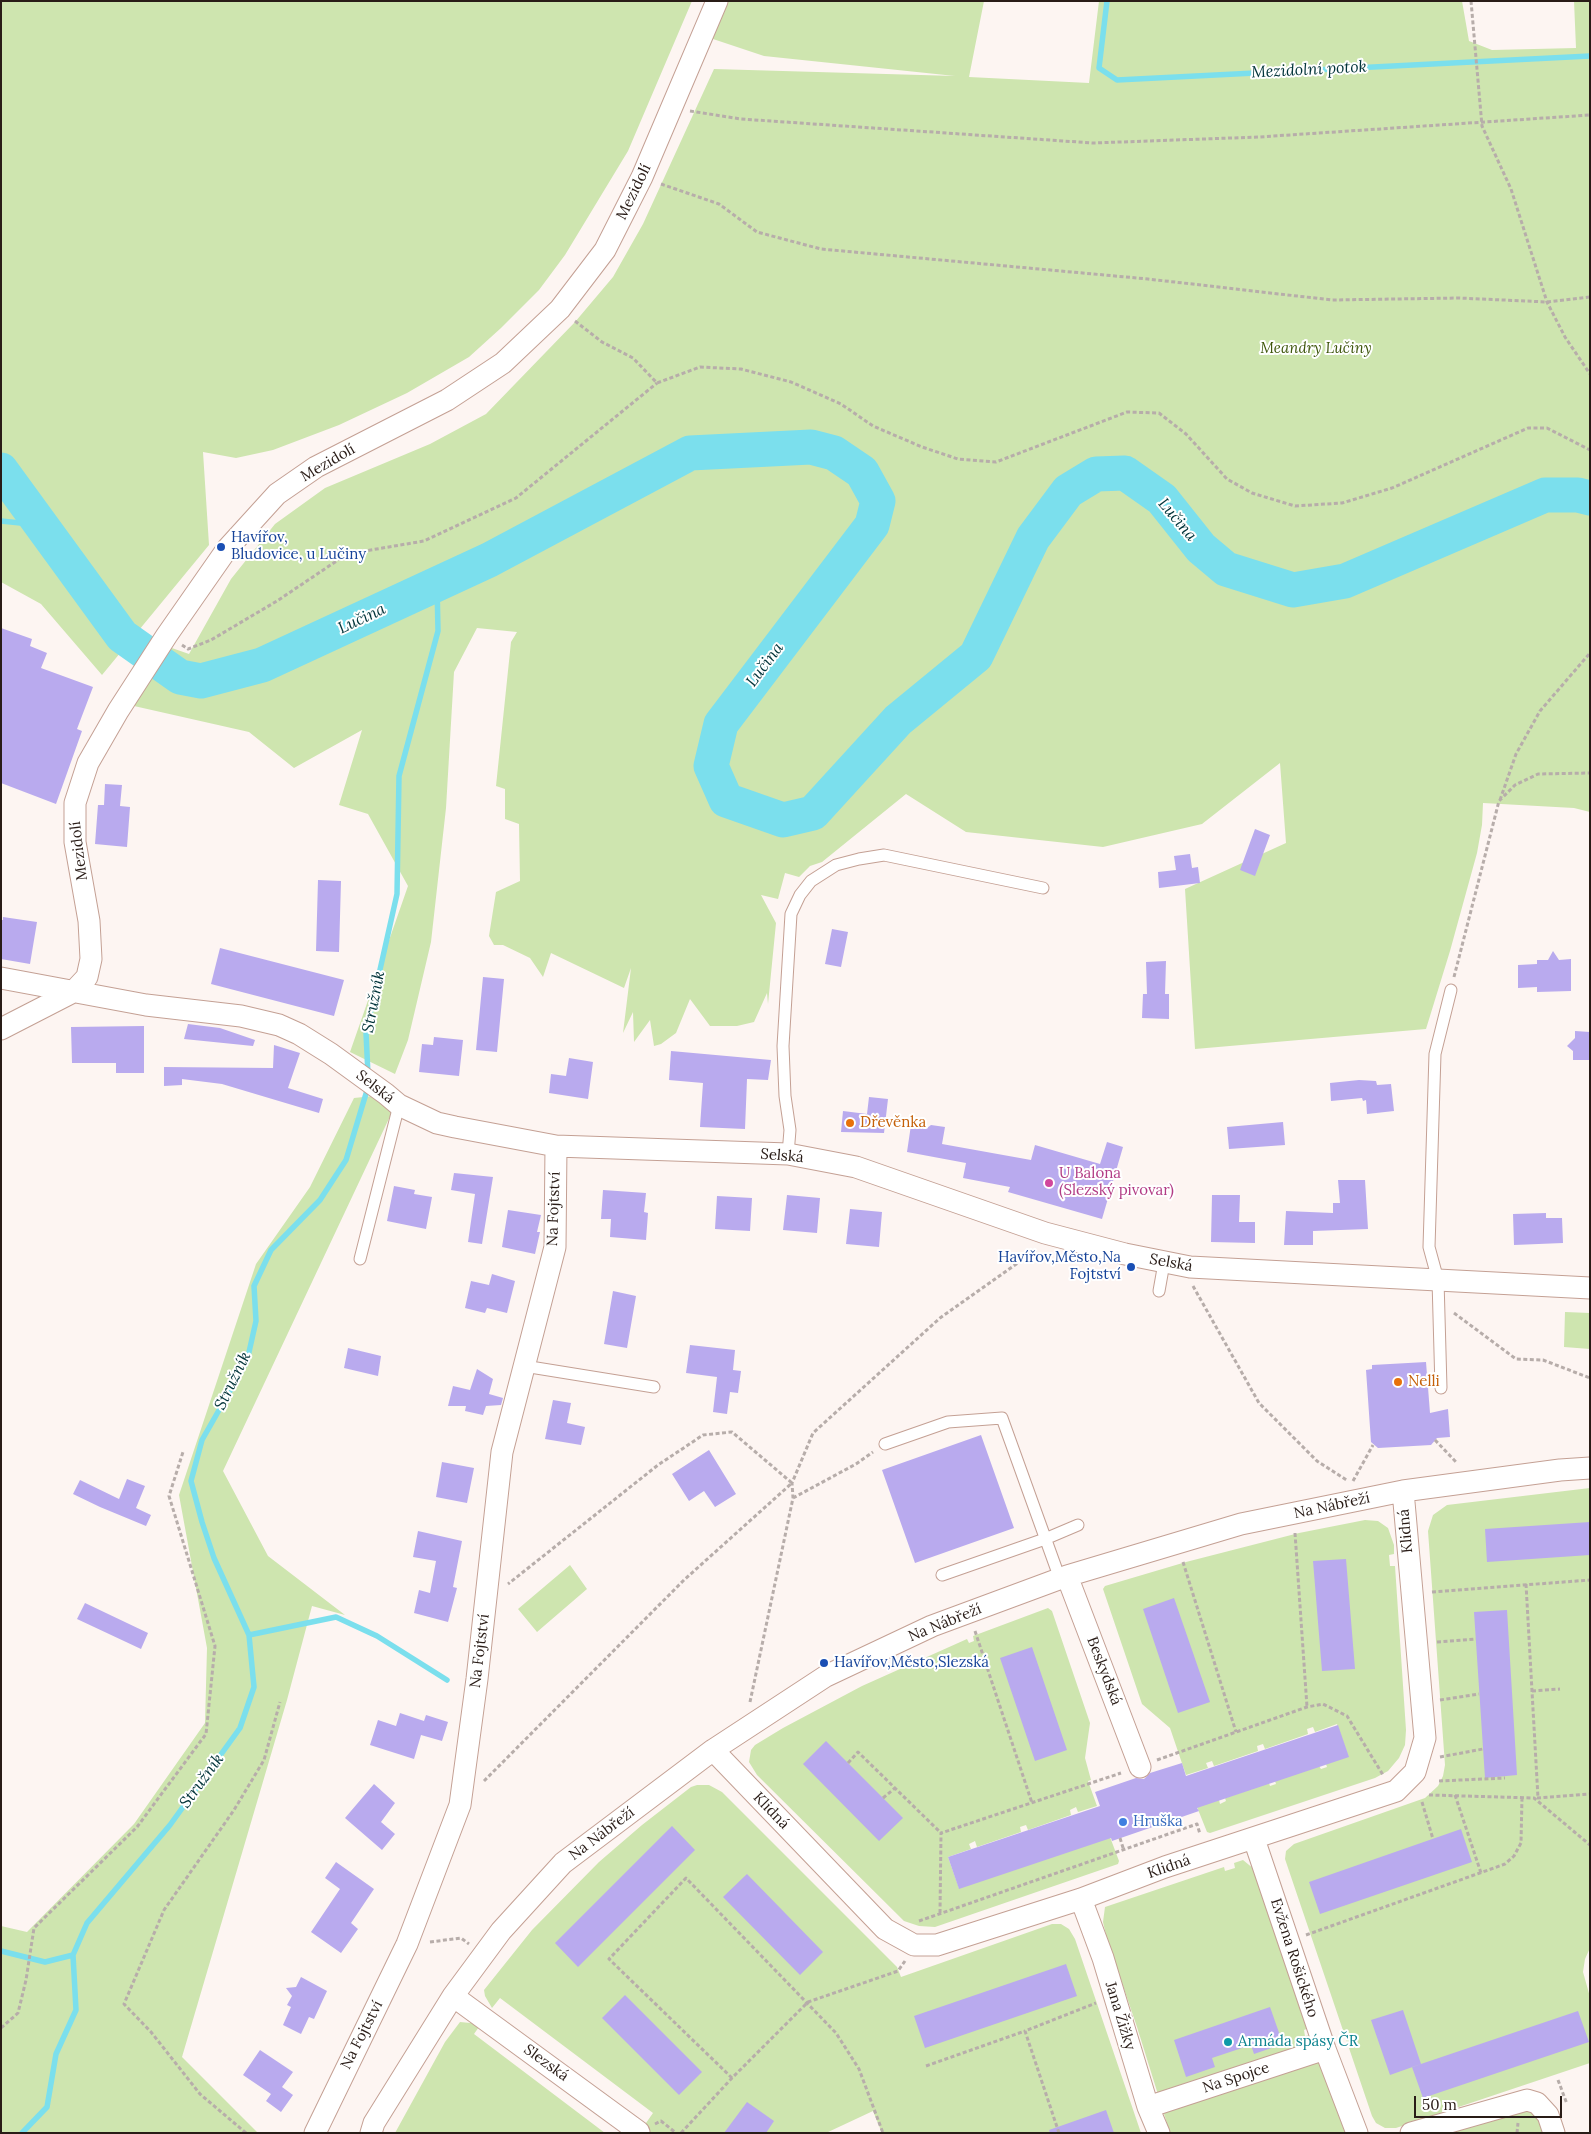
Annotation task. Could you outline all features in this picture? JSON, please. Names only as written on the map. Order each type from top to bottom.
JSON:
[{"type":"street","name":"Mezidolí","points":[[73,992],[87,977],[91,958],[89,921],[75,842],[74,803],[88,763],[118,711],[167,635],[227,549],[277,494],[316,467],[447,400],[504,363],[560,309],[605,250],[642,177],[717,1]]},
{"type":"street","name":"Selská","points":[[1,978],[146,1005],[259,1019],[299,1034],[352,1069],[392,1100],[437,1123],[556,1146],[788,1154],[856,1167],[1045,1233],[1164,1263],[1190,1267],[1439,1285],[1590,1288]]},
{"type":"street","points":[[1,1029],[73,992]]},
{"type":"street","name":"Na Fojtství","points":[[315,2133],[407,1944],[460,1805],[486,1602],[502,1452],[554,1247],[556,1146]]},
{"type":"street","name":"Na Nábřeží","points":[[371,2133],[374,2123],[453,1996],[501,1931],[563,1864],[713,1750],[835,1672],[932,1626],[1064,1578],[1241,1524],[1403,1491],[1560,1470],[1590,1468]]},
{"type":"street","name":"Klidná","points":[[713,1750],[885,1929],[914,1944],[937,1945],[1081,1899],[1165,1867],[1396,1791],[1415,1772],[1425,1738],[1403,1491]]},
{"type":"street","name":"Beskydská","points":[[1064,1578],[1140,1766]]},
{"type":"street","name":"Evžena Rošického","points":[[1254,1839],[1325,2049],[1357,2133]]},
{"type":"street","name":"Jana Žižky","points":[[1081,1899],[1103,1958],[1148,2107],[1159,2133]]},
{"type":"street","name":"Slezská","points":[[453,1996],[639,2132]]},
{"type":"street","name":"Na Spojce","points":[[1148,2107],[1325,2049]]},
{"type":"street","points":[[1411,2133],[1527,2100],[1537,2103],[1548,2115],[1554,2133]]},
{"type":"lane","points":[[788,1154],[790,1130],[785,1096],[783,1046],[791,914],[800,895],[811,881],[836,865],[884,855],[1043,888]]},
{"type":"lane","points":[[1440,1388],[1439,1285],[1429,1247],[1435,1054],[1450,990]]},
{"type":"lane","points":[[360,1259],[392,1100]]},
{"type":"lane","points":[[1159,1291],[1164,1263]]},
{"type":"lane","points":[[524,1366],[654,1387]]},
{"type":"lane","points":[[885,1444],[948,1422],[1002,1418],[1045,1539],[1064,1578]]},
{"type":"lane","points":[[942,1575],[1045,1539],[1078,1525]]},
{"type":"path","points":[[1471,1],[1482,126],[1511,189],[1546,302],[1565,337],[1590,374]]},
{"type":"path","points":[[672,109],[741,119],[1093,143],[1259,137],[1590,115]]},
{"type":"path","points":[[642,177],[719,204],[757,232],[821,250],[1148,279],[1332,300],[1459,298],[1546,302],[1590,297]]},
{"type":"path","points":[[560,309],[602,342],[632,358],[657,383]]},
{"type":"path","points":[[167,635],[188,649],[211,640],[277,601],[347,554],[424,541],[516,498],[657,383],[700,367],[741,369],[791,382],[841,404],[873,426],[922,447],[958,459],[996,462],[1128,412],[1159,413],[1186,434],[1227,479],[1252,493],[1295,506],[1342,503],[1392,488],[1528,428],[1547,428],[1590,450]]},
{"type":"path","points":[[1450,990],[1499,801],[1516,754],[1540,711],[1590,653]]},
{"type":"path","points":[[1499,801],[1515,785],[1538,774],[1590,773]]},
{"type":"path","points":[[460,1805],[684,1580],[792,1483],[813,1433],[940,1318],[1042,1246],[1045,1233]]},
{"type":"path","points":[[1188,1278],[1259,1403],[1317,1461],[1352,1483],[1374,1444]]},
{"type":"path","points":[[1439,1285],[1455,1316],[1516,1359],[1543,1360],[1590,1378]]},
{"type":"path","points":[[486,1602],[658,1464],[703,1435],[732,1432],[792,1483],[793,1498],[745,1730]]},
{"type":"path","points":[[1435,1440],[1461,1466]]},
{"type":"path","points":[[793,1498],[856,1464],[885,1444]]},
{"type":"path","points":[[1,2028],[18,2013],[26,1980],[34,1928],[137,1826],[206,1734],[215,1646],[170,1496],[183,1452]]},
{"type":"path","points":[[1295,1529],[1307,1707]]},
{"type":"path","points":[[1190,1557],[1182,1559],[1236,1732]]},
{"type":"path","points":[[1427,1592],[1590,1580]]},
{"type":"path","points":[[1526,1584],[1536,1798],[1590,1845]]},
{"type":"path","points":[[974,1628],[1032,1803]]},
{"type":"path","points":[[1431,1643],[1476,1639]]},
{"type":"path","points":[[1532,1691],[1560,1689]]},
{"type":"path","points":[[1436,1700],[1479,1694]]},
{"type":"path","points":[[246,2133],[200,2094],[151,2032],[124,2004],[164,1910],[234,1810],[264,1760],[280,1702]]},
{"type":"path","points":[[1440,1757],[1483,1749]]},
{"type":"path","points":[[848,1762],[858,1752],[941,1834]]},
{"type":"path","points":[[1375,1780],[1384,1777],[1391,1771]]},
{"type":"path","points":[[1438,1781],[1505,1778]]},
{"type":"path","points":[[883,1798],[895,1788]]},
{"type":"path","points":[[1429,1795],[1536,1798],[1590,1794]]},
{"type":"path","points":[[1455,1796],[1481,1873]]},
{"type":"path","points":[[1302,1937],[1505,1864],[1514,1856],[1522,1843],[1522,1797]]},
{"type":"path","points":[[1422,1802],[1433,1839]]},
{"type":"path","points":[[919,1921],[1003,1890],[1124,1851],[1196,1824],[1206,1854]]},
{"type":"path","points":[[1120,1838],[1124,1851]]},
{"type":"path","points":[[732,2078],[609,1959],[686,1878],[836,2033],[859,2070],[883,2133]]},
{"type":"path","points":[[407,1944],[461,1938],[483,1955]]},
{"type":"path","points":[[681,2133],[732,2078],[808,2002],[898,1971],[907,1959]]},
{"type":"path","points":[[926,2066],[1025,2031],[1099,2002]]},
{"type":"path","points":[[1025,2031],[1059,2133]]},
{"type":"green space","points":[[1,1],[692,1],[628,151],[565,255],[539,290],[469,357],[407,393],[339,425],[273,450],[236,458],[203,452],[209,545],[102,675],[41,604],[1,582]]},
{"type":"green space","name":"Meandry Lučiny","points":[[727,1],[984,1],[969,77],[1089,83],[1099,1],[1462,1],[1469,41],[1492,50],[1576,48],[1574,1],[1590,1],[1590,812],[1574,808],[1483,803],[1482,825],[1477,853],[1426,1029],[1195,1049],[1185,889],[1286,843],[1280,763],[1202,824],[1103,847],[966,832],[906,794],[822,862],[810,866],[799,877],[785,873],[778,899],[761,895],[776,923],[768,1004],[767,993],[754,1022],[737,1026],[710,1026],[690,999],[676,1033],[661,1044],[654,1046],[650,1020],[634,1042],[633,1012],[623,1033],[631,968],[624,988],[551,953],[543,977],[530,958],[503,945],[494,945],[489,936],[496,892],[520,881],[519,824],[505,819],[505,789],[496,786],[511,642],[517,632],[477,628],[454,672],[446,808],[431,942],[408,1040],[395,1074],[350,1052],[408,886],[368,814],[339,805],[362,730],[294,768],[249,732],[134,706],[169,647],[189,654],[231,579],[275,524],[325,488],[430,444],[486,414],[575,322],[613,277],[643,224],[714,69],[955,76],[764,56],[710,38]]},
{"type":"green space","points":[[401,1093],[223,1471],[268,1556],[345,1615],[312,1606],[287,1700],[182,2057],[258,2133],[1,2133],[1,1926],[27,1932],[134,1824],[205,1723],[207,1648],[179,1495],[256,1264],[310,1187],[354,1098]]},
{"type":"green space","points":[[1565,1312],[1590,1313],[1590,1349],[1564,1347]]},
{"type":"green space","points":[[1590,1488],[1590,1948],[1585,1959],[1583,1972],[1590,1997],[1590,2063],[1396,2128],[1385,2128],[1376,2123],[1372,2116],[1285,1859],[1286,1851],[1294,1844],[1425,1798],[1438,1786],[1443,1776],[1445,1765],[1428,1531],[1433,1515],[1447,1505]]},
{"type":"green space","points":[[1365,1520],[1378,1521],[1388,1528],[1394,1545],[1394,1554],[1389,1555],[1390,1566],[1395,1566],[1406,1730],[1405,1745],[1399,1758],[1388,1771],[1375,1778],[1210,1833],[1207,1832],[1197,1807],[1219,1800],[1220,1804],[1226,1801],[1225,1798],[1269,1783],[1270,1786],[1276,1784],[1275,1781],[1319,1766],[1321,1769],[1327,1767],[1326,1764],[1348,1756],[1337,1724],[1315,1732],[1313,1727],[1307,1729],[1308,1734],[1265,1749],[1263,1744],[1257,1746],[1258,1751],[1214,1766],[1212,1761],[1206,1763],[1208,1768],[1186,1775],[1170,1728],[1142,1704],[1103,1589],[1105,1586],[1186,1562],[1299,1533]]},
{"type":"green space","points":[[570,1565],[587,1589],[537,1632],[518,1609]]},
{"type":"green space","points":[[1048,1608],[1052,1611],[1090,1723],[1085,1758],[1091,1780],[1088,1781],[1097,1806],[1078,1812],[1076,1807],[1070,1810],[1071,1815],[1028,1830],[1026,1825],[1020,1827],[1021,1832],[977,1847],[975,1841],[969,1844],[971,1849],[948,1857],[959,1888],[1110,1837],[1119,1861],[1118,1864],[935,1927],[919,1926],[904,1921],[757,1775],[749,1762],[751,1750],[755,1745],[783,1728],[862,1686],[967,1639],[969,1643],[974,1641],[973,1636]]},
{"type":"green space","points":[[709,1785],[722,1792],[897,1967],[901,1977],[1052,1924],[1061,1924],[1069,1929],[1075,1939],[1141,2133],[882,2133],[873,2111],[826,2133],[639,2133],[653,2113],[500,1998],[492,2008],[485,1996],[484,1990],[532,1930],[599,1862],[642,1825],[691,1787]]},
{"type":"green space","points":[[1243,1860],[1254,1869],[1309,2028],[1304,2030],[1305,2036],[1311,2035],[1345,2133],[1170,2133],[1107,1939],[1103,1922],[1105,1907],[1224,1867],[1225,1871],[1235,1868],[1234,1863]]},
{"type":"green space","points":[[460,2022],[481,2024],[474,2034],[605,2133],[395,2133],[445,2042]]},
{"type":"green space","points":[[1515,2105],[1533,2112],[1548,2133],[1426,2133]]},
{"type":"building","points":[[1,628],[32,639],[30,646],[47,653],[41,668],[93,687],[77,729],[82,731],[56,804],[1,783]]},
{"type":"building","points":[[105,784],[122,785],[120,806],[130,807],[127,847],[95,844],[98,805],[104,805]]},
{"type":"building","points":[[1255,829],[1270,835],[1255,876],[1240,870]]},
{"type":"building","points":[[1190,854],[1192,868],[1198,867],[1200,883],[1159,888],[1158,872],[1176,870],[1174,856]]},
{"type":"building","points":[[318,880],[341,881],[339,952],[316,951]]},
{"type":"building","points":[[3,917],[37,922],[30,964],[1,959],[1,920],[3,920]]},
{"type":"building","points":[[832,929],[848,932],[841,967],[825,964]]},
{"type":"building","points":[[220,948],[344,980],[334,1016],[211,984]]},
{"type":"building","points":[[1553,951],[1559,960],[1571,959],[1571,991],[1537,992],[1537,987],[1518,988],[1518,965],[1537,964],[1537,960],[1548,960]]},
{"type":"building","points":[[1166,961],[1165,994],[1169,994],[1169,1019],[1142,1018],[1143,994],[1147,994],[1146,962]]},
{"type":"building","points":[[483,977],[504,979],[497,1052],[476,1050]]},
{"type":"building","points":[[188,1024],[220,1028],[255,1040],[253,1046],[184,1039]]},
{"type":"building","points":[[144,1026],[144,1073],[116,1073],[116,1063],[72,1063],[71,1027]]},
{"type":"building","points":[[1575,1031],[1590,1032],[1590,1060],[1573,1060],[1573,1051],[1567,1046],[1575,1038]]},
{"type":"building","points":[[434,1037],[463,1040],[459,1076],[419,1072],[422,1044],[433,1045]]},
{"type":"building","points":[[274,1045],[300,1053],[288,1088],[323,1099],[319,1113],[222,1084],[182,1079],[182,1085],[164,1086],[164,1067],[273,1068]]},
{"type":"building","points":[[671,1051],[771,1060],[768,1080],[747,1079],[745,1129],[700,1127],[703,1083],[669,1080]]},
{"type":"building","points":[[569,1058],[593,1062],[588,1099],[549,1093],[551,1074],[566,1076]]},
{"type":"building","points":[[1359,1080],[1376,1081],[1377,1085],[1391,1084],[1394,1111],[1367,1114],[1366,1100],[1363,1101],[1362,1098],[1331,1101],[1330,1083]]},
{"type":"building","points":[[869,1097],[888,1099],[884,1133],[841,1132],[843,1111],[867,1114]]},
{"type":"building","points":[[1283,1122],[1285,1145],[1229,1149],[1227,1127]]},
{"type":"building","points":[[911,1125],[927,1128],[931,1125],[945,1127],[942,1144],[1031,1160],[1035,1145],[1100,1164],[1107,1142],[1123,1147],[1102,1219],[1008,1192],[1010,1187],[963,1178],[966,1163],[907,1152]]},
{"type":"building","points":[[454,1173],[493,1177],[482,1244],[468,1242],[475,1194],[451,1190]]},
{"type":"building","points":[[1338,1180],[1365,1180],[1368,1229],[1313,1231],[1313,1245],[1284,1245],[1286,1211],[1333,1213],[1333,1203],[1340,1203]]},
{"type":"building","points":[[394,1186],[415,1190],[414,1194],[432,1197],[426,1229],[387,1221]]},
{"type":"building","points":[[603,1190],[646,1193],[644,1212],[648,1213],[646,1240],[610,1237],[611,1219],[601,1219]]},
{"type":"building","points":[[787,1195],[820,1198],[817,1233],[783,1230]]},
{"type":"building","points":[[1212,1195],[1240,1195],[1239,1222],[1255,1222],[1255,1243],[1211,1242]]},
{"type":"building","points":[[717,1196],[752,1198],[750,1231],[715,1229]]},
{"type":"building","points":[[850,1209],[882,1212],[879,1247],[846,1244]]},
{"type":"building","points":[[508,1210],[541,1215],[537,1232],[540,1232],[535,1254],[502,1247]]},
{"type":"building","points":[[1546,1213],[1546,1218],[1562,1218],[1563,1243],[1514,1245],[1513,1214]]},
{"type":"building","points":[[492,1274],[515,1281],[507,1313],[487,1308],[485,1313],[465,1308],[471,1281],[489,1285]]},
{"type":"building","points":[[613,1291],[636,1296],[627,1348],[604,1344]]},
{"type":"building","points":[[690,1345],[735,1350],[733,1370],[741,1371],[738,1393],[730,1392],[727,1414],[713,1412],[717,1377],[686,1373]]},
{"type":"building","points":[[348,1348],[381,1356],[378,1376],[344,1368]]},
{"type":"building","points":[[1426,1362],[1430,1413],[1448,1409],[1450,1437],[1437,1438],[1431,1445],[1378,1448],[1371,1442],[1366,1370],[1372,1369],[1372,1365]]},
{"type":"building","points":[[477,1369],[493,1379],[489,1394],[503,1398],[501,1405],[486,1406],[483,1415],[465,1411],[466,1406],[448,1406],[453,1386],[470,1390]]},
{"type":"building","points":[[553,1400],[571,1403],[567,1423],[585,1427],[581,1445],[545,1439]]},
{"type":"building","points":[[981,1435],[1014,1528],[915,1563],[882,1470]]},
{"type":"building","points":[[709,1450],[736,1494],[715,1507],[704,1491],[689,1501],[672,1474]]},
{"type":"building","points":[[442,1462],[474,1468],[467,1503],[436,1497]]},
{"type":"building","points":[[127,1479],[145,1486],[136,1508],[151,1515],[146,1526],[73,1494],[80,1480],[119,1499]]},
{"type":"building","points":[[1590,1522],[1590,1555],[1487,1562],[1485,1529]]},
{"type":"building","points":[[418,1531],[462,1541],[453,1587],[457,1588],[448,1622],[414,1613],[419,1590],[430,1593],[436,1561],[413,1557]]},
{"type":"building","points":[[1346,1559],[1355,1669],[1322,1671],[1313,1561]]},
{"type":"building","points":[[1174,1598],[1210,1702],[1178,1713],[1143,1609]]},
{"type":"building","points":[[85,1603],[148,1633],[141,1649],[77,1619]]},
{"type":"building","points":[[1507,1610],[1517,1775],[1485,1778],[1474,1612]]},
{"type":"building","points":[[1032,1647],[1067,1750],[1035,1761],[1000,1658]]},
{"type":"building","points":[[400,1713],[424,1721],[426,1715],[448,1722],[442,1741],[421,1735],[414,1759],[370,1745],[378,1720],[396,1726]]},
{"type":"building","points":[[1338,1725],[1349,1757],[1197,1808],[1199,1811],[1112,1841],[1111,1838],[959,1889],[948,1857],[1100,1806],[1095,1792],[1136,1778],[1144,1779],[1150,1773],[1182,1763],[1186,1776]]},
{"type":"building","points":[[826,1741],[903,1818],[879,1841],[803,1764]]},
{"type":"building","points":[[374,1784],[395,1803],[381,1822],[395,1834],[382,1850],[345,1818]]},
{"type":"building","points":[[672,1826],[695,1850],[578,1967],[555,1943]]},
{"type":"building","points":[[1461,1829],[1472,1862],[1320,1914],[1309,1882]]},
{"type":"building","points":[[336,1862],[374,1889],[351,1923],[358,1929],[341,1953],[311,1932],[340,1889],[325,1878]]},
{"type":"building","points":[[747,1874],[823,1952],[800,1975],[723,1897]]},
{"type":"building","points":[[1066,1964],[1077,1996],[925,2048],[914,2016]]},
{"type":"building","points":[[301,1977],[327,1991],[314,2019],[309,2017],[301,2034],[283,2025],[291,2007],[287,2005],[292,1996],[286,1988],[296,1987]]},
{"type":"building","points":[[625,1995],[702,2072],[679,2095],[602,2018]]},
{"type":"building","name":"Armáda spásy ČR","points":[[1270,2007],[1283,2044],[1254,2054],[1251,2045],[1212,2058],[1215,2067],[1186,2077],[1174,2040]]},
{"type":"building","points":[[1403,2010],[1421,2064],[1390,2075],[1371,2020]]},
{"type":"building","points":[[1578,2011],[1589,2042],[1423,2098],[1412,2067]]},
{"type":"building","points":[[260,2050],[293,2072],[282,2087],[293,2095],[281,2112],[266,2101],[271,2094],[243,2075]]},
{"type":"building","points":[[747,2102],[774,2121],[766,2133],[724,2133]]},
{"type":"building","points":[[1106,2110],[1114,2133],[1050,2133],[1049,2130]]},
{"type":"waterway","name":"Mezidolní potok","points":[[1107,1],[1099,68],[1117,80],[1590,56]]},
{"type":"waterway","name":"Lučina","points":[[1,470],[122,636],[180,677],[201,681],[262,665],[489,560],[690,453],[811,447],[834,453],[862,472],[878,501],[872,525],[721,724],[711,766],[726,800],[783,820],[813,813],[898,720],[976,656],[1033,538],[1068,491],[1096,474],[1125,473],[1162,499],[1201,548],[1226,569],[1293,590],[1345,581],[1545,495],[1578,495],[1590,498]]},
{"type":"waterway","points":[[1,521],[40,525]]},
{"type":"waterway","name":"Stružník","points":[[368,1075],[366,1032],[397,894],[399,776],[438,631],[437,584]]},
{"type":"waterway","name":"Stružník","points":[[22,2133],[47,2107],[56,2054],[76,2010],[73,1955],[87,1923],[170,1825],[240,1728],[254,1687],[249,1635],[214,1558],[191,1481],[202,1440],[247,1361],[256,1321],[254,1286],[271,1250],[320,1200],[346,1160],[368,1087]]},
{"type":"waterway","points":[[249,1635],[336,1617],[377,1636],[447,1680]]},
{"type":"waterway","points":[[1,1951],[45,1962],[73,1955]]},
{"type":"place","name":"Havířov, Bludovice, u Lučiny","points":[[221,547]]},
{"type":"place","name":"Dřevěnka","points":[[850,1123]]},
{"type":"place","name":"U Balona (Slezský pivovar)","points":[[1049,1183]]},
{"type":"place","name":"Havířov,Město,Na Fojtství","points":[[1131,1267]]},
{"type":"place","name":"Nelli","points":[[1398,1382]]},
{"type":"place","name":"Havířov,Město,Slezská","points":[[824,1663]]},
{"type":"place","name":"Hruška","points":[[1123,1822]]},
{"type":"place","name":"Armáda spásy ČR","points":[[1228,2042]]}]
